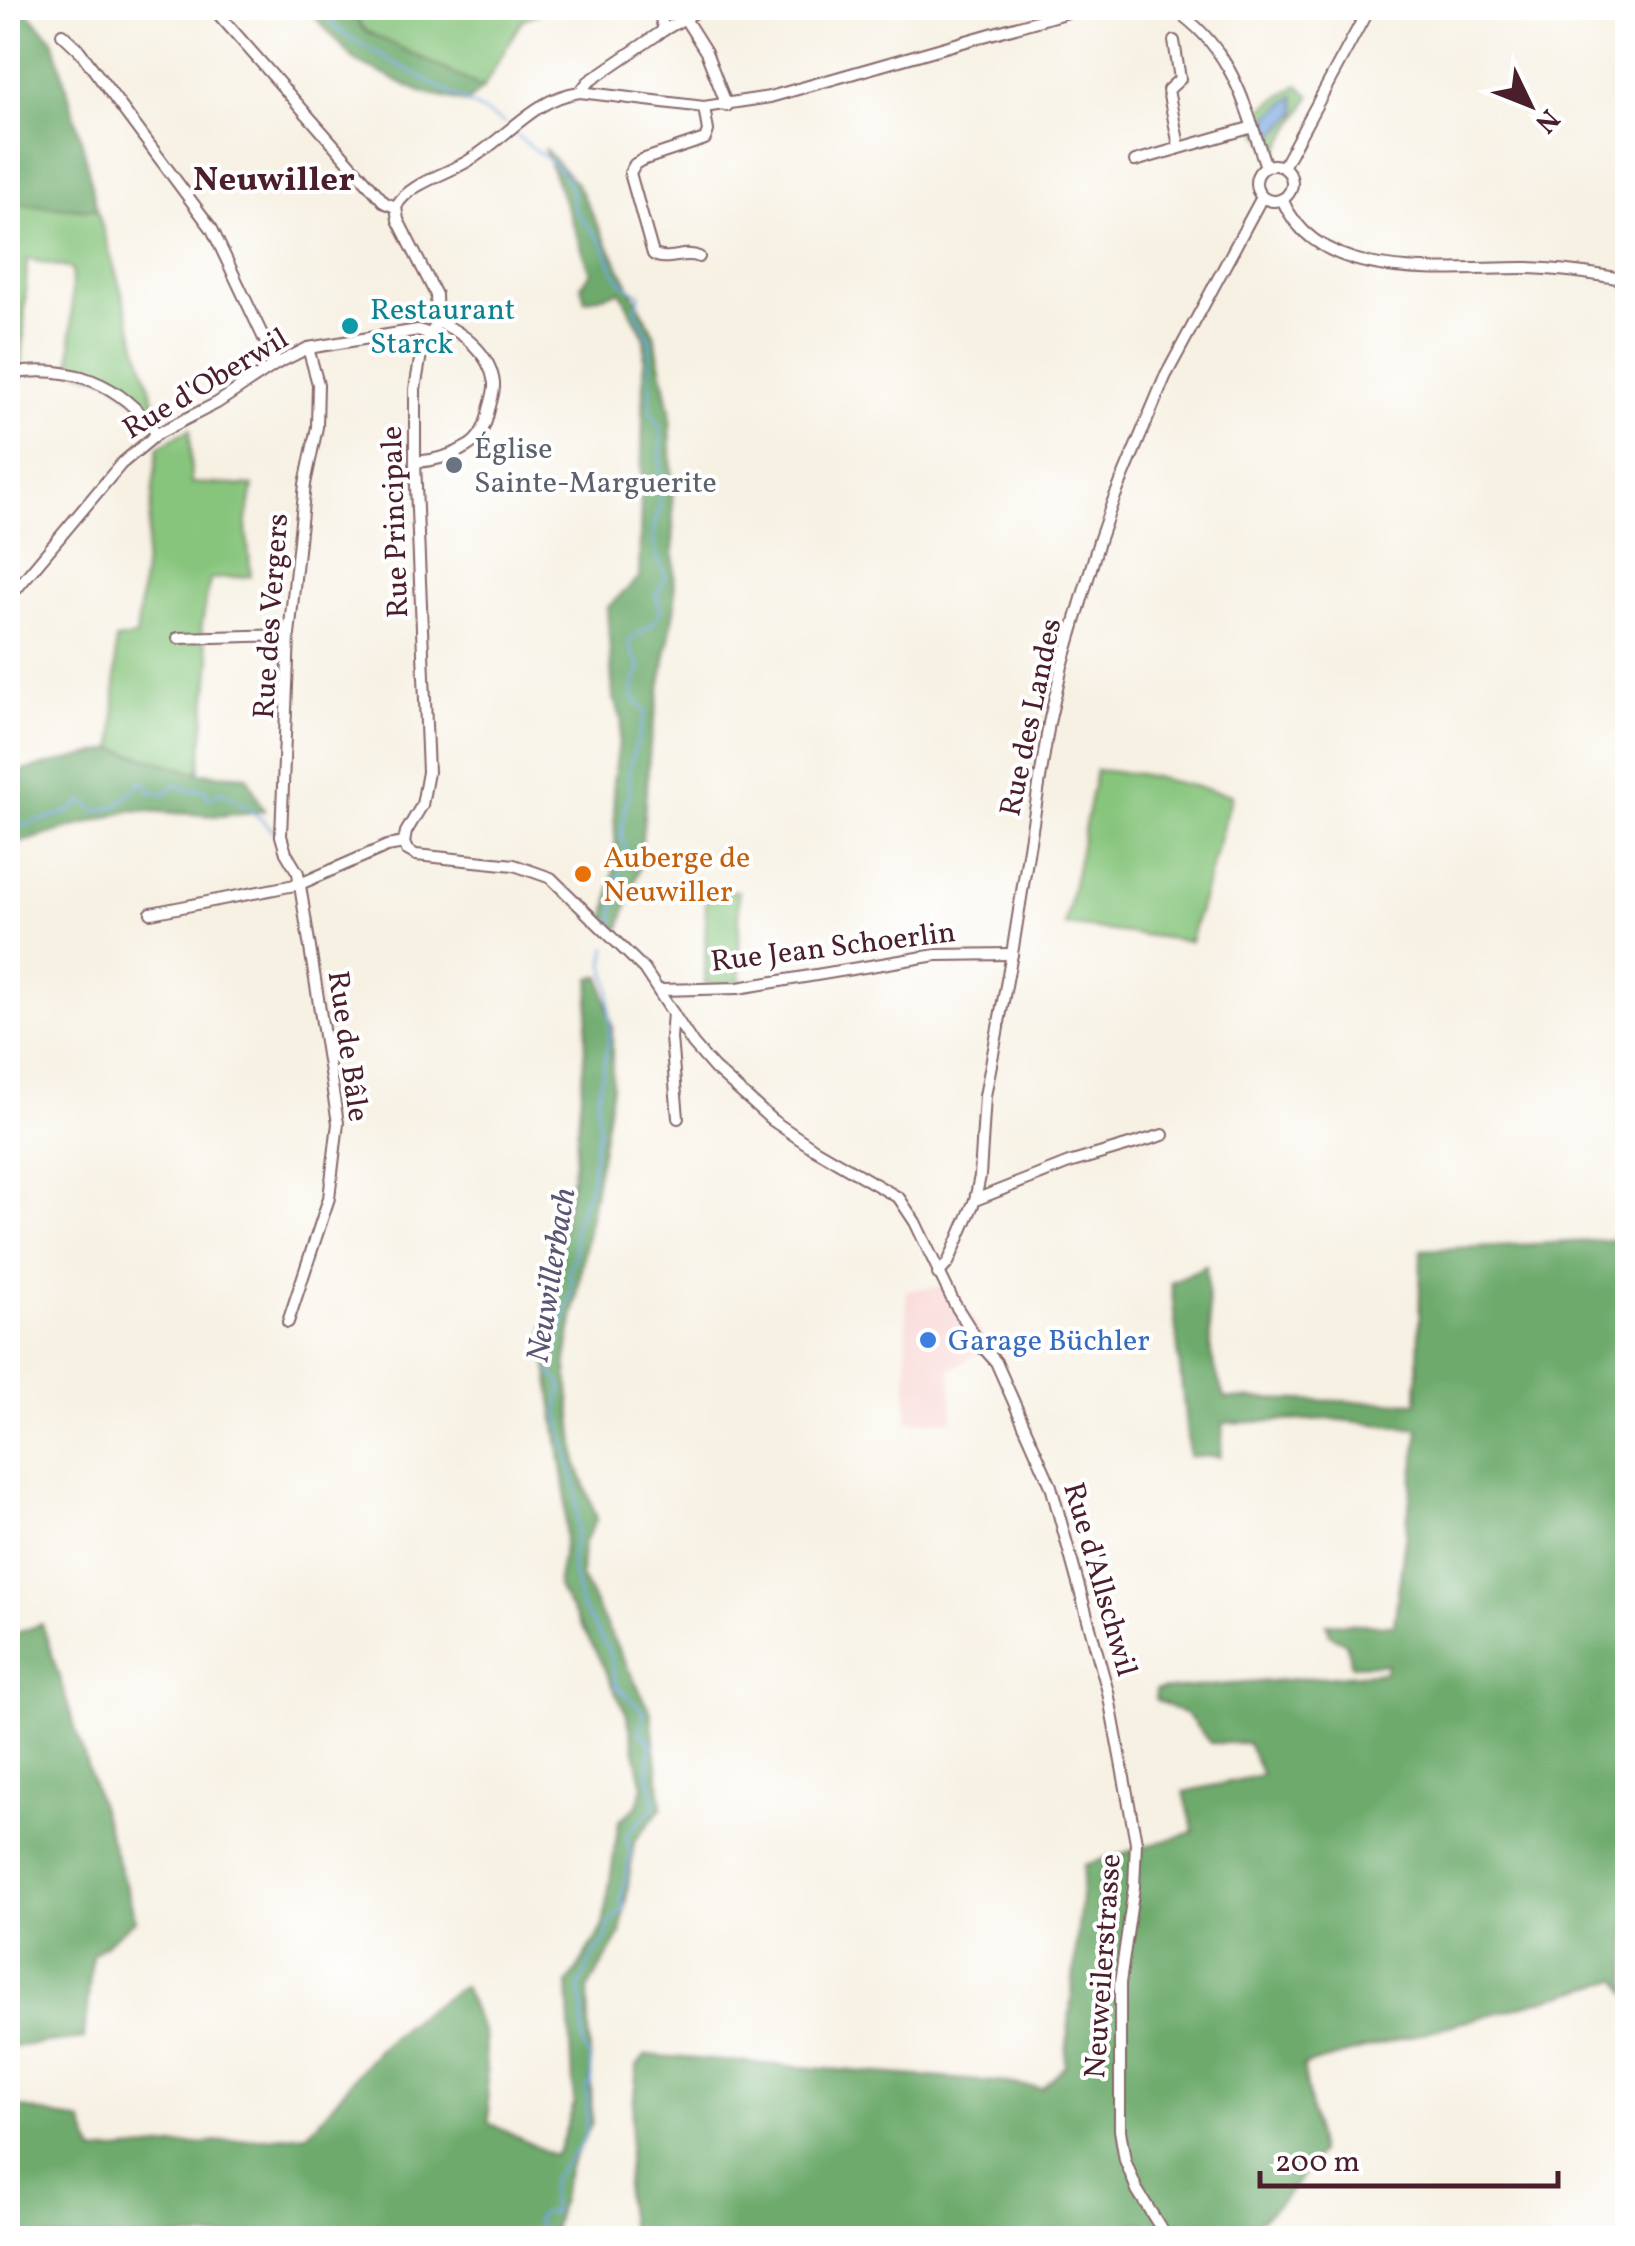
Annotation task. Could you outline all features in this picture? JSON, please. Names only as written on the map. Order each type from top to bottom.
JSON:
[{"type":"street","points":[[213,8],[377,194],[396,207]]},
{"type":"street","points":[[658,8],[664,30]]},
{"type":"street","points":[[580,92],[588,82],[664,30],[704,8]]},
{"type":"street","points":[[415,462],[469,446],[484,428],[494,387],[480,352],[464,334],[437,322],[436,295],[398,220],[396,207],[403,197],[484,151],[542,104],[561,94],[580,92],[728,106],[1082,8]]},
{"type":"street","points":[[1172,8],[1224,57],[1266,166]]},
{"type":"street","points":[[1283,167],[1369,8]]},
{"type":"street","points":[[684,17],[706,52],[728,106]]},
{"type":"street","points":[[62,34],[79,50],[212,228],[276,364]]},
{"type":"street","points":[[1174,41],[1180,79],[1168,90],[1179,146]]},
{"type":"street","points":[[699,257],[693,254],[659,258],[653,254],[630,173],[642,160],[700,144],[708,131],[704,106]]},
{"type":"street","points":[[1134,161],[1253,127]]},
{"type":"street","points":[[1266,166],[1283,167],[1291,176],[1292,186],[1282,200],[1262,197],[1256,180],[1266,166]]},
{"type":"street","name":"Rue des Landes","points":[[938,1274],[948,1263],[975,1200],[980,1176],[984,1096],[1062,666],[1112,501],[1164,377],[1262,197]]},
{"type":"street","points":[[1282,200],[1288,214],[1318,242],[1368,262],[1406,269],[1530,268],[1628,280]]},
{"type":"street","name":"Rue Principale","points":[[404,843],[422,805],[428,772],[415,462],[416,389],[421,354],[437,322]]},
{"type":"street","name":"Rue d'Oberwil","points":[[8,599],[121,464],[158,434],[308,348],[418,330],[430,334]]},
{"type":"street","name":"Rue des Vergers","points":[[300,884],[281,836],[288,635],[305,484],[316,428],[318,384],[308,348]]},
{"type":"street","points":[[8,374],[51,372],[104,385],[133,404],[158,434]]},
{"type":"street","points":[[178,638],[288,635]]},
{"type":"street","points":[[151,913],[300,884],[388,846],[404,843]]},
{"type":"street","name":"Rue d'Allschwil","points":[[404,843],[416,855],[514,866],[552,878],[644,970],[661,990],[693,1044],[714,1068],[772,1120],[899,1198],[938,1274],[1000,1374],[1051,1486],[1108,1692],[1131,1806]]},
{"type":"street","name":"Rue de Bâle","points":[[288,1322],[329,1198],[338,1123],[300,884]]},
{"type":"street","name":"Rue Jean Schoerlin","points":[[661,990],[738,988],[936,954],[1012,954]]},
{"type":"street","points":[[673,1012],[671,1038],[678,1118]]},
{"type":"street","points":[[975,1200],[1163,1134]]},
{"type":"street","name":"Neuweilerstrasse","points":[[1131,1806],[1134,1887],[1120,1983],[1120,2130],[1136,2190],[1167,2238]]},
{"type":"shaded area","points":[[954,1285],[989,1348],[951,1369],[953,1420],[907,1422],[906,1290]]},
{"type":"green space","points":[[8,8],[23,8],[53,40],[97,210],[8,203]]},
{"type":"green space","points":[[306,8],[349,8],[364,30],[483,88],[467,103],[423,93],[357,62]]},
{"type":"green space","points":[[349,8],[550,8],[522,20],[483,88],[364,30]]},
{"type":"green space","points":[[1298,85],[1311,96],[1276,153],[1258,131],[1255,113]]},
{"type":"green space","points":[[544,148],[577,185],[654,334],[670,410],[675,605],[650,745],[640,865],[619,931],[606,917],[616,858],[613,781],[622,721],[613,696],[607,608],[639,578],[645,338],[620,291],[585,301],[581,285],[591,273]]},
{"type":"green space","points":[[8,203],[97,210],[161,424],[113,380],[71,369],[72,269],[27,259],[22,366],[8,367]]},
{"type":"green space","points":[[190,429],[191,483],[253,486],[246,526],[251,576],[210,579],[201,629],[211,660],[199,773],[114,749],[116,640],[136,637],[158,447]]},
{"type":"green space","points":[[114,749],[199,773],[247,776],[264,811],[218,816],[133,810],[8,846],[8,774]]},
{"type":"green space","points":[[1096,770],[1139,774],[1232,795],[1190,941],[1065,925]]},
{"type":"green space","points":[[706,891],[738,891],[740,982],[705,984]]},
{"type":"green space","points":[[601,976],[612,1028],[612,1087],[566,1360],[577,1464],[597,1519],[583,1544],[581,1576],[651,1713],[662,1807],[634,1842],[621,1934],[588,1989],[592,2123],[569,2167],[551,2238],[8,2238],[8,2104],[82,2122],[94,2153],[307,2134],[381,2046],[463,1986],[484,2035],[489,2123],[553,2155],[559,2150],[574,2104],[568,1984],[603,1928],[619,1821],[636,1807],[643,1787],[627,1715],[557,1586],[565,1539],[566,1493],[543,1339],[575,1160],[591,978]]},
{"type":"green space","points":[[1627,1239],[1627,1993],[1619,1979],[1303,2066],[1319,2153],[1286,2197],[1240,2238],[1158,2238],[1142,2222],[1096,2238],[631,2238],[625,2195],[637,2066],[646,2055],[1008,2083],[1042,2089],[1065,2066],[1084,1865],[1194,1832],[1184,1792],[1262,1775],[1247,1743],[1210,1743],[1188,1716],[1155,1699],[1156,1690],[1385,1672],[1387,1664],[1351,1665],[1346,1643],[1330,1635],[1327,1623],[1394,1625],[1419,1429],[1332,1419],[1224,1423],[1220,1457],[1189,1456],[1171,1282],[1206,1266],[1211,1354],[1224,1398],[1417,1403],[1421,1250]]},
{"type":"green space","points":[[42,1624],[136,1919],[92,1955],[84,2039],[8,2047],[8,1636]]},
{"type":"water","points":[[1295,96],[1297,113],[1271,137],[1267,118]]},
{"type":"waterway","name":"Neuwillerbach","points":[[321,8],[352,39],[504,123]]},
{"type":"waterway","name":"Neuwillerbach","points":[[516,135],[563,173],[569,182],[573,208],[604,245],[615,273],[640,294],[636,311],[650,340],[650,410],[661,429],[660,511],[653,536],[666,576],[656,596],[661,610],[654,623],[630,640],[630,649],[641,668],[633,686],[633,698],[646,712],[628,772],[629,790],[621,833],[627,857],[617,879],[613,925]]},
{"type":"waterway","points":[[8,830],[69,812],[82,801],[99,811],[118,805],[143,782],[150,792],[165,793],[176,785],[189,790],[203,789],[209,798],[219,792],[226,794],[276,833]]},
{"type":"waterway","name":"Neuwillerbach","points":[[542,2238],[536,2219],[541,2213],[554,2212],[550,2186],[580,2146],[586,2130],[587,2087],[592,2082],[589,2056],[583,2045],[579,1987],[593,1956],[607,1938],[610,1923],[624,1909],[621,1898],[631,1852],[626,1837],[655,1807],[648,1769],[651,1742],[640,1733],[644,1712],[616,1685],[609,1651],[580,1604],[571,1561],[577,1529],[577,1491],[558,1412],[562,1385],[551,1373],[573,1287],[569,1273],[575,1253],[574,1226],[592,1178],[599,1132],[597,1102],[609,1037],[610,988],[604,964],[607,947]]},
{"type":"place","name":"Restaurant Starck","points":[[350,326]]},
{"type":"place","name":"Église Sainte-Marguerite","points":[[454,465]]},
{"type":"place","name":"Auberge de Neuwiller","points":[[583,874]]},
{"type":"place","name":"Garage Büchler","points":[[928,1340]]},
{"type":"district","name":"Neuwiller","points":[[274,178]]}]
